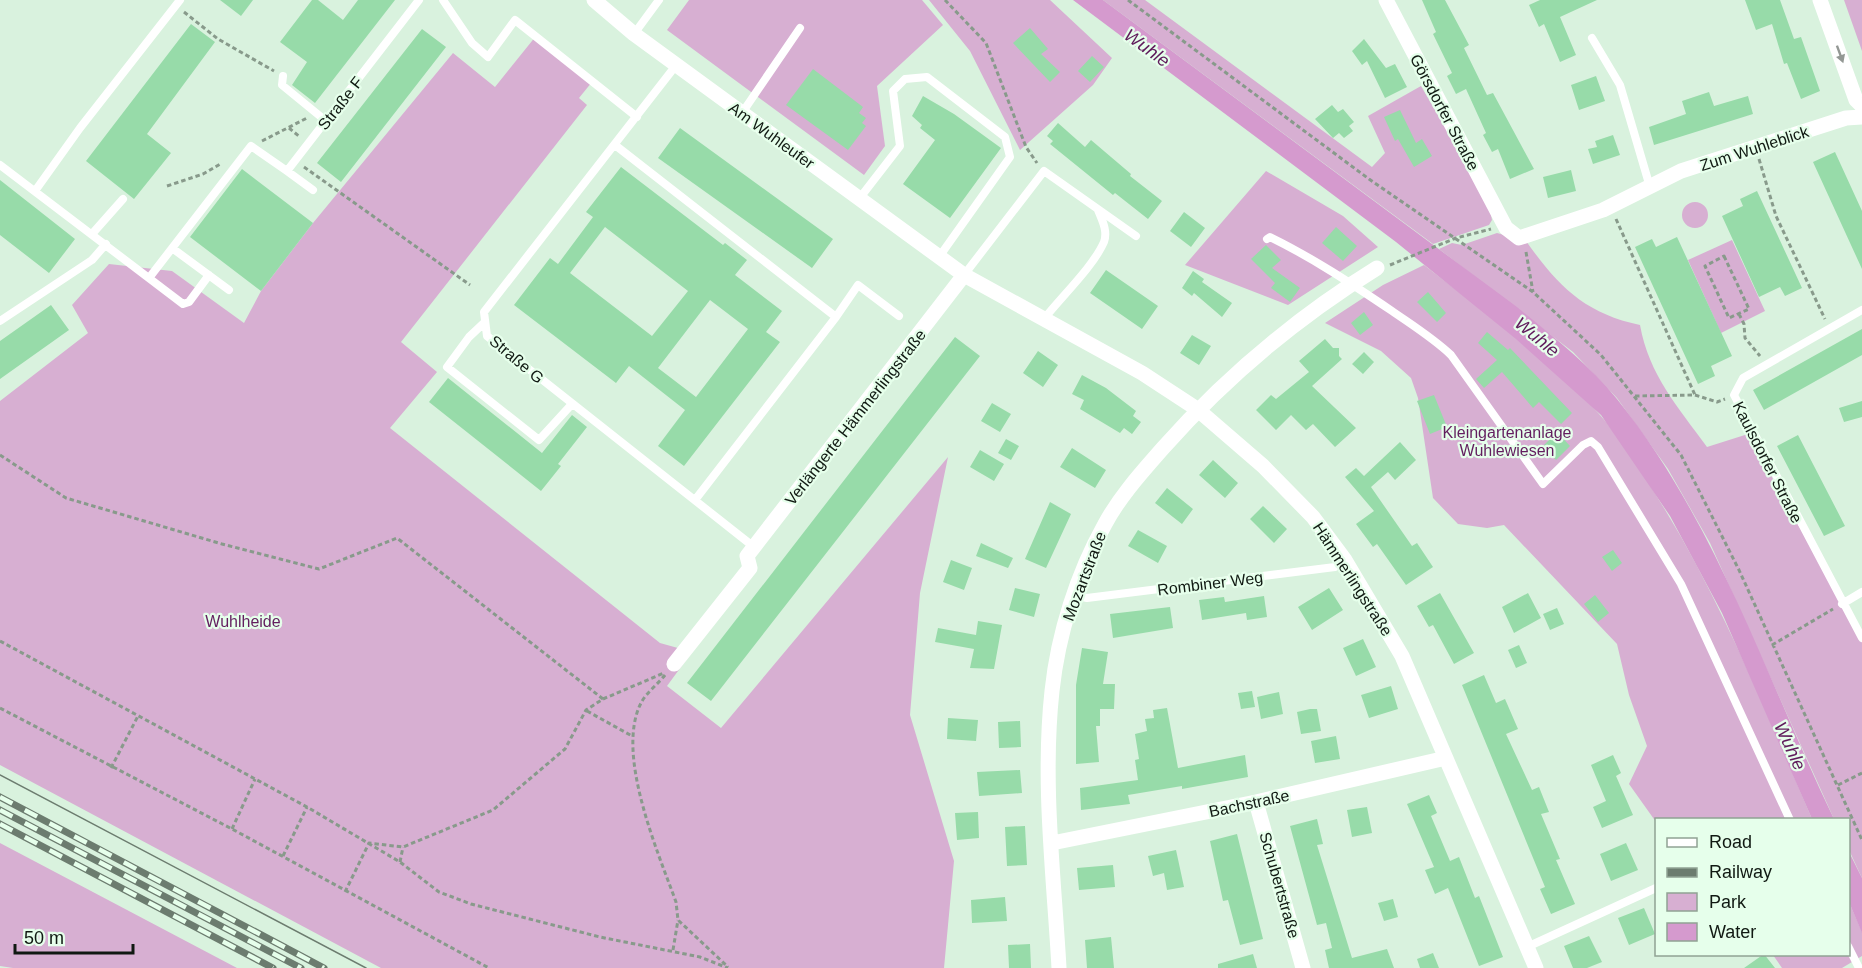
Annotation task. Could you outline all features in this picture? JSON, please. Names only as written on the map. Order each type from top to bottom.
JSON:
[{"type":"street","name":"Am Wuhleufer","points":[[594,0],[634,34],[959,271]]},
{"type":"street","name":"Görsdorfer Straße","points":[[1386,0],[1504,224]]},
{"type":"street","points":[[1820,0],[1856,100],[1862,106]]},
{"type":"street","name":"Zum Wuhleblick","points":[[1524,236],[1603,210],[1681,171],[1846,118],[1862,117]]},
{"type":"street","points":[[1504,224],[1514,237],[1524,236]]},
{"type":"street","name":"Mozartstraße","points":[[1059,968],[1048,758],[1052,691],[1062,635],[1073,595],[1106,521],[1134,481],[1197,409],[1260,351],[1377,268]]},
{"type":"street","name":"Hämmerlingstraße","points":[[959,271],[1142,373],[1197,409],[1263,466],[1313,517],[1345,560],[1402,656],[1536,968]]},
{"type":"street","name":"Verlängerte Hämmerlingstraße","points":[[674,664],[750,568],[747,556],[959,271]]},
{"type":"street","name":"Bachstraße","points":[[1052,843],[1256,802],[1446,758]]},
{"type":"street","name":"Schubertstraße","points":[[1256,802],[1303,968]]},
{"type":"lane","name":"Straße F","points":[[288,171],[419,0]]},
{"type":"lane","points":[[443,0],[472,43],[488,57],[515,20],[637,117]]},
{"type":"lane","points":[[634,34],[659,0]]},
{"type":"lane","points":[[35,191],[80,128],[178,3]]},
{"type":"lane","points":[[742,113],[800,27]]},
{"type":"lane","points":[[1592,39],[1620,85],[1650,188]]},
{"type":"lane","name":"Straße G","points":[[677,64],[484,312],[487,336],[754,547]]},
{"type":"lane","points":[[283,76],[282,85],[326,121]]},
{"type":"lane","points":[[859,199],[900,146],[893,91],[905,79],[927,78],[1005,137],[1010,157],[939,257]]},
{"type":"lane","points":[[615,145],[836,317]]},
{"type":"lane","points":[[149,278],[251,146],[313,190]]},
{"type":"lane","points":[[1,166],[183,304],[189,302],[208,275]]},
{"type":"lane","points":[[1044,171],[1136,236]]},
{"type":"lane","name":"Verlängerte Hämmerlingstraße","points":[[959,271],[1044,171]]},
{"type":"lane","points":[[92,234],[123,199]]},
{"type":"lane","points":[[1044,319],[1092,260],[1104,241],[1105,230],[1098,209]]},
{"type":"lane","points":[[1268,239],[1270,237],[1297,250],[1352,284],[1438,343],[1451,355],[1543,484],[1582,445],[1591,441],[1598,447],[1681,584],[1790,818]]},
{"type":"lane","points":[[0,321],[92,260],[106,244]]},
{"type":"lane","points":[[172,248],[229,290]]},
{"type":"lane","points":[[695,500],[836,317],[858,285],[899,316]]},
{"type":"lane","name":"Kaulsdorfer Straße","points":[[1862,310],[1764,364],[1743,378],[1734,395],[1842,604],[1862,638]]},
{"type":"lane","points":[[485,322],[469,337],[447,367],[539,440],[572,404]]},
{"type":"lane","name":"Rombiner Weg","points":[[1073,595],[1087,598],[1335,567],[1345,560]]},
{"type":"lane","points":[[1842,604],[1862,592]]},
{"type":"lane","points":[[1527,947],[1655,888]]},
{"type":"lane","points":[[1850,950],[1859,968]]},
{"type":"path","points":[[945,0],[986,43],[1026,147],[1044,171]]},
{"type":"path","points":[[1128,0],[1369,179],[1533,292],[1601,355],[1681,455],[1739,570],[1862,840]]},
{"type":"path","points":[[178,3],[218,39],[283,76]]},
{"type":"path","points":[[251,146],[317,114]]},
{"type":"path","points":[[1758,158],[1776,216],[1829,329]]},
{"type":"path","points":[[167,186],[204,174],[228,161]]},
{"type":"path","points":[[296,161],[470,285]]},
{"type":"path","points":[[1612,205],[1695,395]]},
{"type":"path","points":[[1404,259],[1456,238],[1504,224]]},
{"type":"path","points":[[1524,236],[1533,292]]},
{"type":"path","points":[[1724,256],[1749,309],[1739,314],[1730,318],[1705,266],[1724,256]]},
{"type":"path","points":[[1739,314],[1744,324],[1745,338],[1755,348],[1764,364]]},
{"type":"path","points":[[1635,396],[1695,395],[1717,402],[1734,395]]},
{"type":"path","points":[[0,455],[66,498],[222,544],[319,568],[397,538],[603,699]]},
{"type":"path","points":[[1772,645],[1842,604]]},
{"type":"path","points":[[0,641],[307,807],[400,862],[440,892],[471,904],[600,937],[673,951],[728,968]]},
{"type":"path","points":[[369,843],[403,847],[493,810],[565,749],[586,710],[603,699],[667,672],[641,703],[633,736],[638,787],[676,902],[678,920],[673,951]]},
{"type":"path","points":[[0,708],[283,856],[345,892],[489,968]]},
{"type":"path","points":[[586,710],[633,736]]},
{"type":"path","points":[[111,768],[138,716]]},
{"type":"path","points":[[1838,785],[1862,773]]},
{"type":"path","points":[[232,829],[255,779]]},
{"type":"path","points":[[283,856],[307,807]]},
{"type":"path","points":[[345,892],[369,843]]},
{"type":"path","points":[[400,862],[403,847]]},
{"type":"path","points":[[678,920],[728,968]]},
{"type":"green space","points":[[689,0],[922,0],[943,25],[877,86],[885,146],[864,175],[667,30]]},
{"type":"green space","points":[[929,0],[1050,0],[1112,58],[1093,85],[1020,150],[970,51]]},
{"type":"green space","points":[[1103,0],[1145,0],[1372,167],[1385,153],[1368,116],[1421,86],[1489,204],[1492,220],[1489,225],[1433,244]]},
{"type":"green space","points":[[1844,0],[1862,0],[1862,51]]},
{"type":"green space","name":"Wuhlheide","points":[[536,36],[592,82],[579,98],[587,105],[401,342],[437,372],[390,428],[660,643],[692,652],[667,686],[721,728],[948,457],[920,593],[910,715],[954,861],[944,968],[381,968],[0,765],[0,401],[88,333],[72,305],[109,264],[172,271],[244,323],[261,291],[313,223],[453,53],[495,87]]},
{"type":"green space","points":[[1266,171],[1343,216],[1378,247],[1288,305],[1185,265]]},
{"type":"green space","points":[[1695,202],[1704,206],[1708,215],[1704,224],[1695,228],[1686,224],[1682,215],[1686,206]]},
{"type":"green space","points":[[1497,233],[1526,241],[1549,271],[1574,295],[1603,313],[1640,325],[1650,360],[1666,390],[1707,447],[1748,434],[1862,640],[1862,878],[1850,852],[1850,818],[1834,818],[1710,543],[1668,469],[1617,398],[1573,352],[1439,249],[1452,243],[1462,245]]},
{"type":"green space","points":[[1732,240],[1765,311],[1721,333],[1688,260]]},
{"type":"green space","name":"Kleingartenanlage Wuhlewiesen","points":[[1424,265],[1515,336],[1559,374],[1600,415],[1645,478],[1694,560],[1756,688],[1812,818],[1655,818],[1655,821],[1629,784],[1647,746],[1629,695],[1617,644],[1504,525],[1487,528],[1458,524],[1433,498],[1418,398],[1411,378],[1381,351],[1325,323],[1383,285]]},
{"type":"green space","points":[[0,843],[237,968],[13,968],[0,966]]},
{"type":"green space","points":[[1850,904],[1862,932],[1862,956],[1842,968],[1782,968],[1774,956],[1850,956]]},
{"type":"water","name":"Wuhle","points":[[1073,0],[1103,0],[1517,307],[1570,351],[1606,386],[1652,447],[1684,497],[1712,549],[1834,818],[1812,818],[1722,613],[1670,516],[1601,415],[1516,339],[1396,242]]},
{"type":"water","points":[[1850,854],[1862,878],[1862,933],[1850,904]]},
{"type":"building","points":[[220,0],[253,0],[241,16]]},
{"type":"building","points":[[312,0],[318,0],[343,20],[358,0],[395,0],[315,103],[292,85],[307,62],[280,42]]},
{"type":"building","points":[[1422,0],[1445,0],[1469,45],[1464,48],[1487,95],[1493,93],[1534,169],[1510,179],[1498,149],[1492,152],[1483,135],[1486,133],[1466,89],[1456,94],[1447,76],[1452,73],[1433,34],[1436,32]]},
{"type":"building","points":[[1540,0],[1597,0],[1560,17],[1576,55],[1560,62],[1544,24],[1539,27],[1529,5]]},
{"type":"building","points":[[1745,0],[1780,0],[1794,39],[1801,37],[1820,91],[1801,99],[1787,63],[1784,64],[1772,24],[1756,30]]},
{"type":"building","points":[[191,24],[215,42],[147,134],[171,153],[134,199],[86,161]]},
{"type":"building","points":[[1030,28],[1048,49],[1041,54],[1060,72],[1050,82],[1013,43]]},
{"type":"building","points":[[422,29],[446,47],[341,182],[317,163]]},
{"type":"building","points":[[1364,39],[1386,68],[1395,64],[1407,87],[1385,98],[1367,61],[1362,65],[1352,51]]},
{"type":"building","points":[[1092,56],[1104,67],[1090,82],[1078,71]]},
{"type":"building","points":[[813,69],[863,107],[859,113],[866,118],[862,123],[866,126],[848,150],[786,105]]},
{"type":"building","points":[[1596,76],[1605,101],[1579,110],[1571,85]]},
{"type":"building","points":[[1709,92],[1714,106],[1748,96],[1753,114],[1654,145],[1649,127],[1686,114],[1682,101]]},
{"type":"building","points":[[923,96],[954,114],[1001,148],[950,218],[903,184],[935,140],[920,128],[922,125],[912,116]]},
{"type":"building","points":[[1332,105],[1338,112],[1343,109],[1354,122],[1349,126],[1353,131],[1344,138],[1339,133],[1333,138],[1315,119]]},
{"type":"building","points":[[1400,110],[1416,143],[1422,139],[1432,156],[1414,167],[1398,139],[1395,141],[1384,117]]},
{"type":"building","points":[[1058,123],[1085,147],[1091,140],[1131,174],[1130,176],[1162,201],[1148,219],[1115,193],[1113,195],[1050,144],[1053,141],[1047,136]]},
{"type":"building","points":[[680,128],[833,239],[812,268],[658,158]]},
{"type":"building","points":[[1613,135],[1620,155],[1593,164],[1588,149],[1597,147],[1595,141]]},
{"type":"building","points":[[1835,152],[1862,211],[1862,269],[1813,162]]},
{"type":"building","points":[[621,167],[723,245],[725,243],[747,260],[735,275],[782,311],[766,332],[780,342],[684,466],[658,446],[685,410],[629,366],[616,383],[514,305],[550,258],[558,264],[593,217],[586,212]],"holes":[[[605,227],[688,291],[652,336],[570,273]],[[710,300],[748,329],[696,397],[658,368]]]},
{"type":"building","points":[[242,169],[313,223],[261,291],[190,237]]},
{"type":"building","points":[[1571,170],[1576,191],[1548,198],[1543,177]]},
{"type":"building","points":[[0,180],[75,239],[49,273],[0,235]]},
{"type":"building","points":[[1757,191],[1802,288],[1785,296],[1780,287],[1759,297],[1722,216],[1743,206],[1740,199]]},
{"type":"building","points":[[1184,212],[1205,228],[1191,247],[1170,231]]},
{"type":"building","points":[[1336,227],[1357,246],[1343,261],[1322,243]]},
{"type":"building","points":[[1677,237],[1732,356],[1711,366],[1715,376],[1698,384],[1635,247],[1652,239],[1656,247]]},
{"type":"building","points":[[1266,245],[1281,260],[1272,268],[1300,288],[1290,302],[1271,288],[1275,283],[1251,259]]},
{"type":"building","points":[[1106,270],[1158,306],[1142,329],[1090,293]]},
{"type":"building","points":[[1193,271],[1204,279],[1202,282],[1232,303],[1222,317],[1194,293],[1192,296],[1182,288]]},
{"type":"building","points":[[1428,292],[1446,313],[1437,322],[1417,302]]},
{"type":"building","points":[[51,305],[69,330],[0,379],[0,341]]},
{"type":"building","points":[[1364,312],[1373,325],[1360,335],[1351,323]]},
{"type":"building","points":[[1862,329],[1862,355],[1764,410],[1753,390]]},
{"type":"building","points":[[1487,332],[1508,350],[1510,348],[1572,413],[1561,424],[1539,402],[1533,408],[1502,372],[1484,388],[1476,379],[1497,360],[1478,343]]},
{"type":"building","points":[[1192,335],[1211,346],[1199,365],[1180,353]]},
{"type":"building","points":[[955,337],[980,356],[711,701],[687,683]]},
{"type":"building","points":[[1325,339],[1333,348],[1339,348],[1339,356],[1342,359],[1312,386],[1356,428],[1335,447],[1313,424],[1306,430],[1291,415],[1276,430],[1256,410],[1271,395],[1276,399],[1309,372],[1299,361]]},
{"type":"building","points":[[1038,351],[1058,365],[1043,387],[1023,373]]},
{"type":"building","points":[[1364,352],[1374,362],[1363,374],[1352,364]]},
{"type":"building","points":[[1082,375],[1106,388],[1136,411],[1133,416],[1141,422],[1132,434],[1124,428],[1120,433],[1080,409],[1084,400],[1072,394]]},
{"type":"building","points":[[448,378],[542,453],[572,415],[587,427],[558,464],[561,466],[541,491],[429,402]]},
{"type":"building","points":[[1434,395],[1447,427],[1430,434],[1417,401]]},
{"type":"building","points":[[1862,401],[1862,417],[1844,422],[1839,408]]},
{"type":"building","points":[[992,403],[1011,414],[1000,432],[981,421]]},
{"type":"building","points":[[1557,432],[1570,446],[1556,460],[1543,446]]},
{"type":"building","points":[[1798,435],[1845,526],[1824,536],[1777,446]]},
{"type":"building","points":[[1006,439],[1019,446],[1011,460],[998,453]]},
{"type":"building","points":[[1400,442],[1416,460],[1395,480],[1388,472],[1371,487],[1412,546],[1417,543],[1433,567],[1406,585],[1377,544],[1373,547],[1356,524],[1374,511],[1345,477],[1356,468],[1364,476]]},
{"type":"building","points":[[1072,448],[1106,470],[1095,488],[1060,467]]},
{"type":"building","points":[[980,450],[1004,464],[994,481],[970,467]]},
{"type":"building","points":[[1213,460],[1238,483],[1225,498],[1199,475]]},
{"type":"building","points":[[1167,488],[1193,509],[1182,524],[1155,503]]},
{"type":"building","points":[[1050,502],[1071,514],[1046,568],[1025,559]]},
{"type":"building","points":[[1263,506],[1287,529],[1274,543],[1250,519]]},
{"type":"building","points":[[1138,530],[1167,546],[1158,563],[1128,546]]},
{"type":"building","points":[[981,543],[1013,558],[1008,568],[976,556]]},
{"type":"building","points":[[1613,550],[1622,563],[1612,571],[1602,557]]},
{"type":"building","points":[[951,560],[972,568],[964,590],[943,582]]},
{"type":"building","points":[[1015,588],[1040,594],[1034,617],[1009,610]]},
{"type":"building","points":[[1329,588],[1343,610],[1312,630],[1298,607]]},
{"type":"building","points":[[1440,593],[1474,653],[1454,664],[1433,625],[1429,627],[1417,606]]},
{"type":"building","points":[[1528,593],[1541,618],[1514,633],[1502,607]]},
{"type":"building","points":[[1595,595],[1609,613],[1598,622],[1584,604]]},
{"type":"building","points":[[1264,596],[1267,617],[1247,620],[1246,613],[1202,620],[1199,600],[1224,597],[1225,602]]},
{"type":"building","points":[[1170,607],[1173,628],[1113,638],[1110,614]]},
{"type":"building","points":[[1557,608],[1564,624],[1550,630],[1543,614]]},
{"type":"building","points":[[978,621],[1002,625],[994,669],[970,668],[974,649],[935,642],[938,628],[976,635]]},
{"type":"building","points":[[1363,639],[1376,667],[1356,676],[1343,648]]},
{"type":"building","points":[[1519,645],[1527,663],[1516,668],[1508,650]]},
{"type":"building","points":[[1082,648],[1108,652],[1103,684],[1115,684],[1114,709],[1100,709],[1100,726],[1096,726],[1099,762],[1076,764],[1076,685]]},
{"type":"building","points":[[1484,675],[1496,703],[1505,699],[1518,729],[1506,734],[1532,790],[1539,787],[1549,812],[1541,814],[1560,859],[1556,860],[1575,904],[1551,914],[1540,889],[1545,887],[1462,685]]},
{"type":"building","points":[[1391,686],[1398,709],[1369,718],[1361,695]]},
{"type":"building","points":[[1252,691],[1255,707],[1241,709],[1238,693]]},
{"type":"building","points":[[1279,692],[1283,714],[1261,719],[1257,697]]},
{"type":"building","points":[[1167,708],[1178,768],[1245,755],[1248,777],[1182,789],[1182,786],[1128,795],[1130,804],[1081,810],[1080,788],[1138,780],[1135,760],[1139,759],[1135,734],[1147,731],[1145,719],[1154,718],[1153,710]]},
{"type":"building","points":[[1317,709],[1321,731],[1301,734],[1297,712]]},
{"type":"building","points":[[948,718],[978,720],[976,741],[947,739]]},
{"type":"building","points":[[1020,721],[1021,747],[999,748],[998,722]]},
{"type":"building","points":[[1336,736],[1340,759],[1315,763],[1311,741]]},
{"type":"building","points":[[1613,755],[1621,773],[1616,776],[1633,815],[1602,828],[1593,807],[1606,801],[1591,765]]},
{"type":"building","points":[[1020,770],[1022,793],[979,796],[977,772]]},
{"type":"building","points":[[1429,795],[1437,813],[1431,816],[1450,861],[1459,857],[1475,898],[1479,896],[1503,957],[1479,966],[1448,888],[1435,894],[1425,870],[1434,867],[1407,804]]},
{"type":"building","points":[[1367,807],[1372,833],[1352,837],[1347,810]]},
{"type":"building","points":[[978,812],[979,838],[957,840],[955,813]]},
{"type":"building","points":[[1317,819],[1323,844],[1317,845],[1352,958],[1387,949],[1394,968],[1329,968],[1325,950],[1332,948],[1326,923],[1317,925],[1290,826]]},
{"type":"building","points":[[1025,826],[1027,865],[1007,866],[1005,827]]},
{"type":"building","points":[[1237,834],[1263,939],[1240,945],[1228,900],[1223,901],[1210,841]]},
{"type":"building","points":[[1626,843],[1638,870],[1611,881],[1600,854]]},
{"type":"building","points":[[1176,850],[1184,887],[1167,890],[1164,873],[1153,876],[1148,856]]},
{"type":"building","points":[[1113,865],[1115,887],[1079,890],[1077,868]]},
{"type":"building","points":[[1005,897],[1007,921],[972,923],[971,900]]},
{"type":"building","points":[[1393,899],[1398,917],[1384,921],[1378,903]]},
{"type":"building","points":[[1644,908],[1655,934],[1629,945],[1618,918]]},
{"type":"building","points":[[1589,936],[1602,962],[1587,968],[1573,968],[1564,946]]},
{"type":"building","points":[[1111,937],[1114,968],[1087,968],[1085,940]]},
{"type":"building","points":[[1030,944],[1031,968],[1009,968],[1008,945]]},
{"type":"building","points":[[1433,953],[1439,968],[1420,968],[1417,959]]},
{"type":"building","points":[[1253,954],[1257,968],[1218,968],[1218,964]]},
{"type":"building","points":[[1761,956],[1766,956],[1775,968],[1744,968]]},
{"type":"tram line","points":[[0,775],[366,968]]},
{"type":"railway","points":[[0,797],[324,968]]},
{"type":"railway","points":[[0,810],[301,968]]},
{"type":"railway","points":[[0,824],[273,968]]}]
